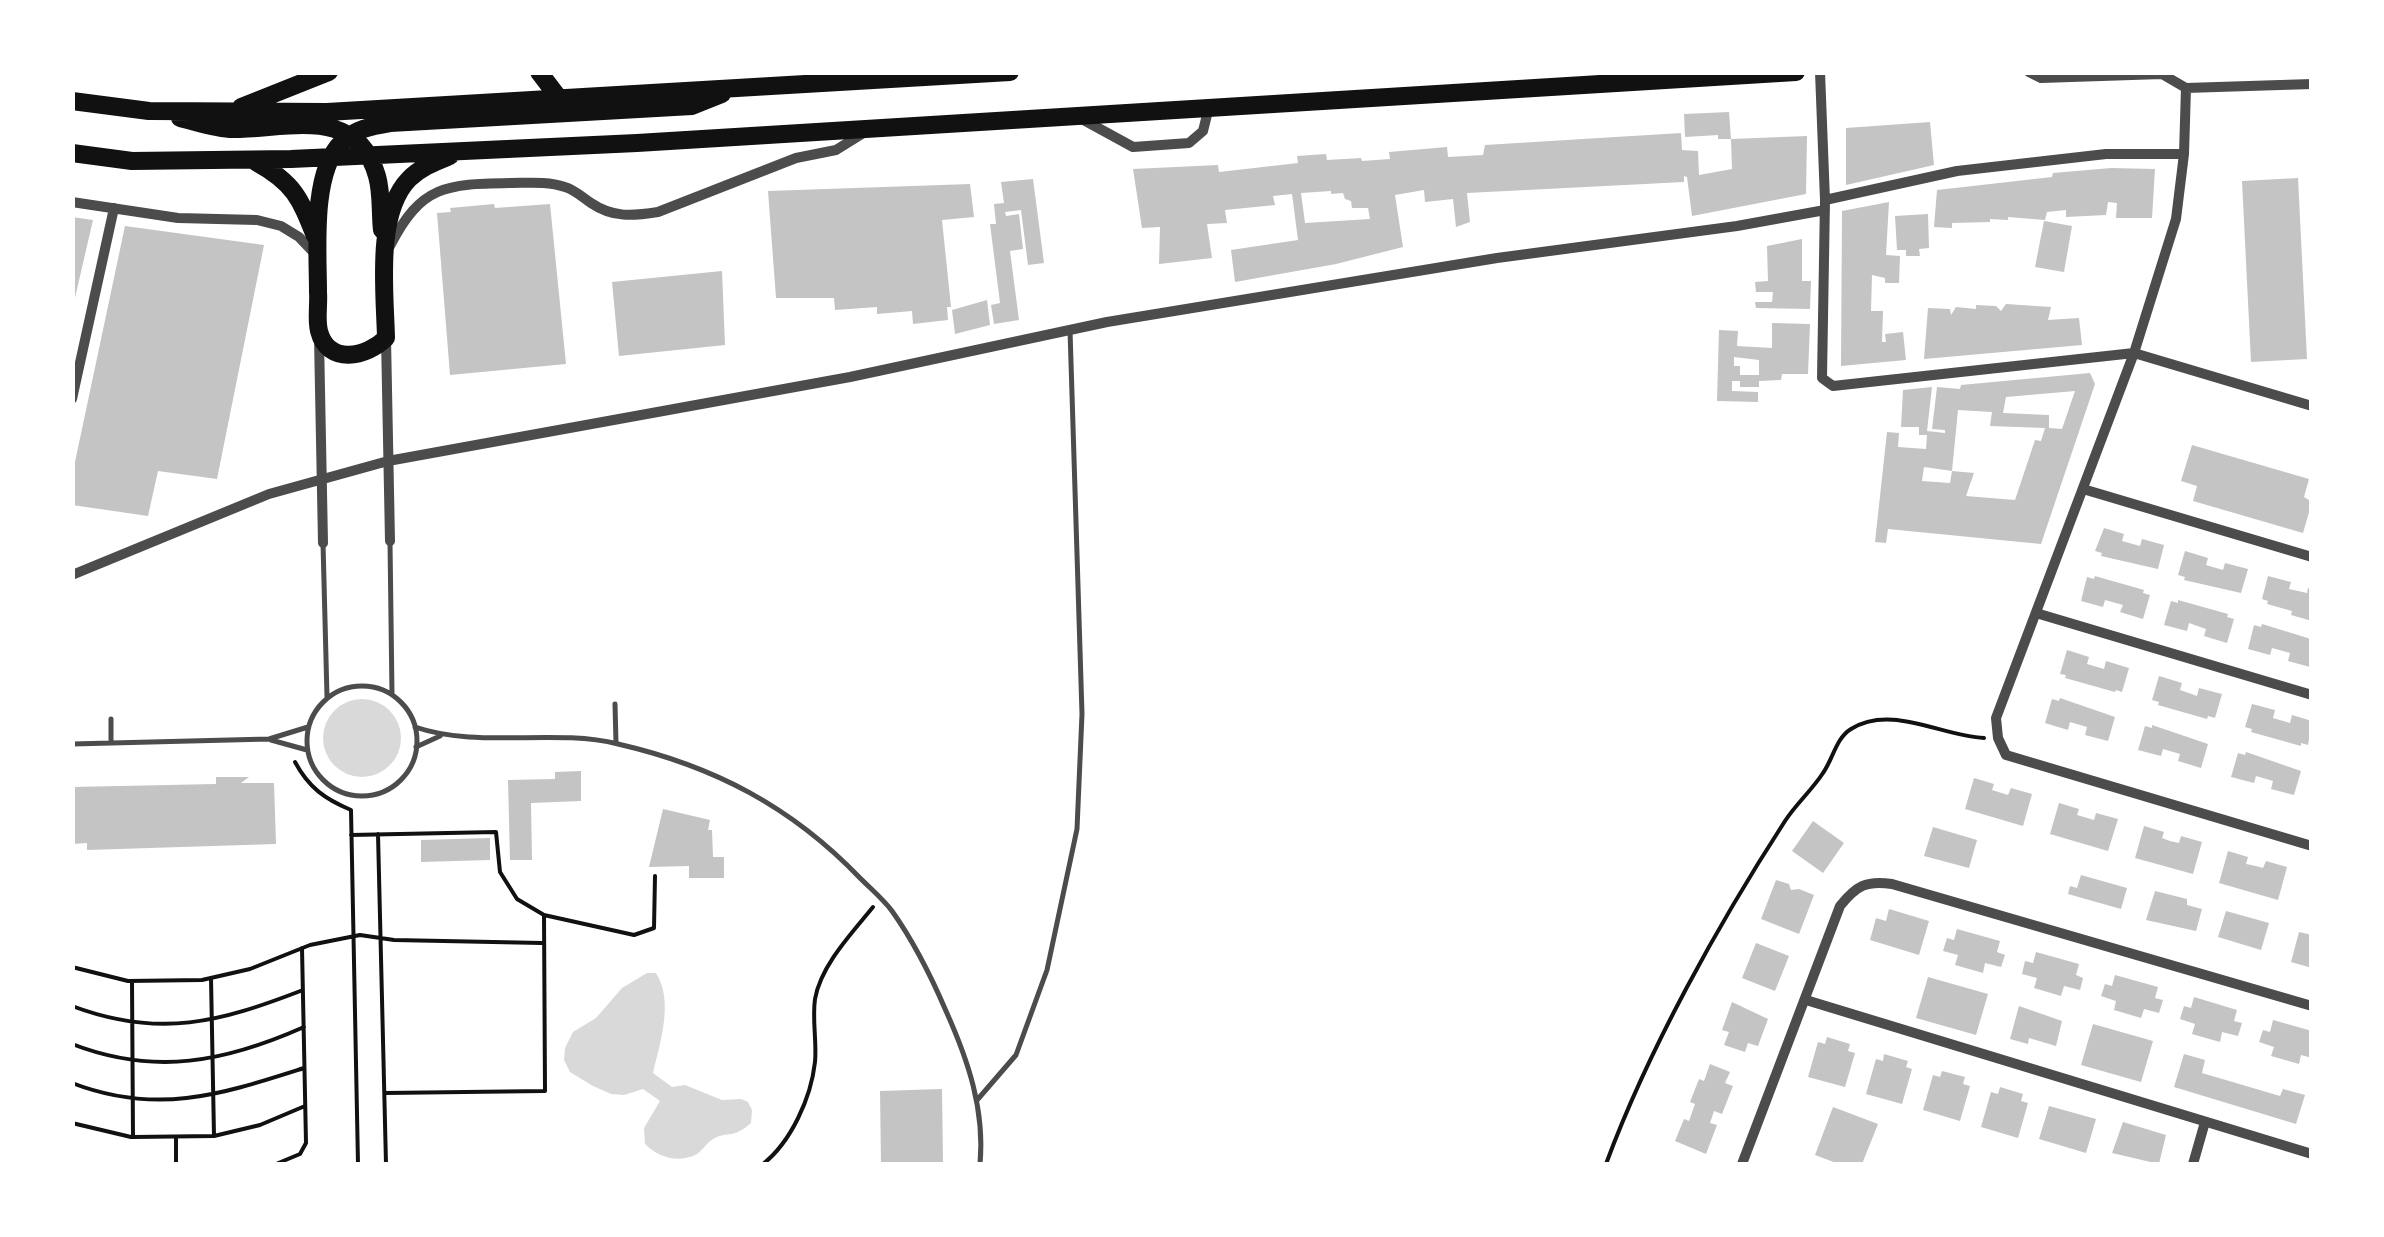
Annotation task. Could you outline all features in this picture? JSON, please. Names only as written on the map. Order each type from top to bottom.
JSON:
[{"type":"highway","points":[[231,111],[328,72]]},
{"type":"highway","points":[[539,72],[558,97]]},
{"type":"highway","points":[[149,111],[327,112],[896,75],[1010,72]]},
{"type":"highway","points":[[72,152],[132,160],[252,160],[461,151],[1796,72]]},
{"type":"highway","points":[[72,101],[149,111],[226,129],[336,126],[352,134],[368,155],[378,180],[384,256],[386,338],[374,350],[358,355],[343,355],[329,348],[319,332],[318,250],[324,173],[343,140],[352,134],[366,127],[390,124],[692,106],[737,88]]},
{"type":"highway","points":[[384,256],[396,196],[424,166],[461,151]]},
{"type":"highway","points":[[252,160],[278,174],[298,192],[318,250]]},
{"type":"street","points":[[1820,72],[1826,205],[1822,378],[1832,386],[2134,353],[2312,406]]},
{"type":"street","points":[[2029,72],[2042,78],[2162,74],[2186,88],[2312,84]]},
{"type":"street","points":[[2186,88],[2184,154],[2176,219],[2134,353],[1996,718],[1998,738],[2006,756],[2311,846]]},
{"type":"street","points":[[1074,116],[1133,147],[1189,142],[1203,131],[1209,107]]},
{"type":"street","points":[[384,256],[406,214],[419,202],[451,186],[546,183],[563,186],[608,212],[637,216],[658,212],[796,158],[836,150],[874,127]]},
{"type":"street","points":[[72,574],[269,494],[388,460],[850,377],[1070,330],[1496,258],[1737,226],[1957,171],[2106,154],[2184,154]]},
{"type":"street","points":[[72,202],[178,218],[256,220],[281,226],[318,250]]},
{"type":"street","points":[[72,399],[114,208]]},
{"type":"street","points":[[319,332],[323,543]]},
{"type":"street","points":[[386,338],[390,541]]},
{"type":"street","points":[[2083,488],[2312,557]]},
{"type":"street","points":[[2036,613],[2312,696]]},
{"type":"street","points":[[1742,1164],[1840,906],[1852,890],[1870,880],[2312,1006]]},
{"type":"street","points":[[1806,1000],[2312,1154]]},
{"type":"street","points":[[2192,1164],[2205,1122]]},
{"type":"lane","points":[[978,1099],[1016,1055],[1048,970],[1077,829],[1082,714],[1070,330]]},
{"type":"lane","points":[[390,541],[392,694]]},
{"type":"lane","points":[[323,543],[328,697]]},
{"type":"lane","points":[[360,686],[392,694],[410,714],[415,727],[416,747],[409,769],[400,780],[375,794],[360,796],[332,788],[321,778],[307,750],[308,727],[316,709],[342,689],[360,686]]},
{"type":"lane","points":[[615,704],[616,743]]},
{"type":"lane","points":[[111,719],[112,743]]},
{"type":"lane","points":[[72,744],[268,739],[308,727]]},
{"type":"lane","points":[[415,727],[440,736],[565,736],[616,743],[692,765],[765,798],[834,850],[880,898],[924,962],[960,1043],[978,1099],[980,1164]]},
{"type":"lane","points":[[416,747],[440,736]]},
{"type":"lane","points":[[268,739],[307,750]]},
{"type":"path","points":[[1606,1164],[1648,1064],[1715,940],[1788,817],[1823,774],[1840,739],[1850,729],[1884,718],[1974,738],[1998,738]]},
{"type":"path","points":[[282,758],[294,760],[305,782],[325,798],[351,810],[358,1164]]},
{"type":"path","points":[[351,835],[496,832],[500,872],[518,899],[544,916],[634,936],[654,928],[655,876]]},
{"type":"path","points":[[378,834],[386,1164]]},
{"type":"path","points":[[762,1164],[774,1155],[801,1112],[815,1064],[816,997],[835,955],[880,898]]},
{"type":"path","points":[[385,1093],[545,1092],[544,916]]},
{"type":"path","points":[[72,966],[132,981],[211,978],[352,936],[542,942]]},
{"type":"path","points":[[276,1164],[300,1154],[306,1143],[302,948]]},
{"type":"path","points":[[211,978],[214,1136]]},
{"type":"path","points":[[132,981],[133,1137]]},
{"type":"path","points":[[72,1006],[170,1026],[250,1010],[303,990]]},
{"type":"path","points":[[72,1044],[133,1061],[172,1063],[255,1048],[304,1027]]},
{"type":"path","points":[[72,1083],[173,1101],[213,1096],[304,1068]]},
{"type":"path","points":[[72,1124],[133,1137],[214,1136],[260,1125],[305,1106]]},
{"type":"path","points":[[176,1136],[176,1164]]},
{"type":"path","points":[[455,1164],[522,1164]]},
{"type":"shaded area","points":[[354,699],[370,699],[395,716],[401,738],[395,760],[384,771],[370,777],[354,777],[329,760],[323,746],[323,730],[340,705]]},
{"type":"shaded area","points":[[647,973],[656,973],[665,1009],[653,1073],[672,1087],[685,1085],[722,1100],[741,1099],[752,1110],[751,1123],[745,1128],[715,1138],[690,1157],[669,1158],[645,1144],[644,1128],[660,1101],[643,1089],[611,1094],[570,1072],[564,1060],[573,1032],[596,1018],[622,988]]},
{"type":"building","points":[[1729,112],[1731,139],[1718,139],[1718,135],[1685,137],[1684,114]]},
{"type":"building","points":[[1930,122],[1934,165],[1846,185],[1846,128]]},
{"type":"building","points":[[1681,133],[1682,150],[1698,151],[1699,175],[1732,169],[1731,139],[1807,136],[1806,194],[1692,216],[1684,176],[1684,182],[1467,193],[1470,222],[1456,227],[1453,199],[1425,202],[1424,190],[1395,195],[1403,247],[1235,282],[1231,250],[1298,240],[1292,194],[1273,196],[1275,205],[1225,210],[1227,223],[1207,224],[1212,258],[1159,264],[1160,227],[1142,228],[1133,169],[1218,165],[1219,172],[1298,163],[1297,156],[1326,154],[1327,160],[1362,161],[1390,159],[1389,152],[1447,147],[1448,157],[1483,155],[1485,145]],"holes":[[[1301,193],[1343,193],[1352,208],[1368,208],[1370,219],[1305,223]]]},
{"type":"building","points":[[2111,168],[2155,169],[2152,218],[2116,218],[2117,203],[2108,202],[2106,215],[2066,217],[2066,210],[2047,212],[2045,220],[2008,217],[1990,222],[1952,223],[1952,228],[1934,227],[1937,190]]},
{"type":"building","points":[[2298,178],[2307,359],[2251,362],[2242,181]]},
{"type":"building","points":[[1033,179],[1044,263],[1028,265],[1021,210],[1005,212],[1006,216],[1019,214],[1023,249],[1010,251],[1019,320],[994,324],[991,305],[1000,303],[990,224],[996,224],[994,204],[1004,203],[1001,182]]},
{"type":"building","points":[[970,184],[974,217],[942,220],[951,307],[947,307],[948,320],[913,324],[912,311],[877,314],[877,307],[835,310],[834,298],[776,298],[768,191]]},
{"type":"building","points":[[1889,202],[1886,255],[1900,256],[1899,283],[1885,283],[1885,278],[1872,275],[1871,311],[1883,311],[1882,342],[1886,342],[1885,334],[1903,332],[1906,360],[1841,366],[1842,211]]},
{"type":"building","points":[[494,204],[495,208],[550,204],[566,364],[450,375],[437,213]]},
{"type":"building","points":[[1928,214],[1929,248],[1919,249],[1920,256],[1906,256],[1906,250],[1897,250],[1895,216]]},
{"type":"building","points":[[72,217],[93,220],[74,302],[72,302]]},
{"type":"building","points":[[2044,221],[2072,226],[2064,272],[2035,267]]},
{"type":"building","points":[[125,226],[264,245],[217,479],[158,471],[148,516],[72,505],[72,476]]},
{"type":"building","points":[[1802,239],[1802,281],[1811,281],[1810,309],[1756,308],[1755,302],[1772,302],[1773,292],[1756,292],[1755,282],[1768,281],[1767,246]]},
{"type":"building","points":[[722,271],[725,345],[619,356],[612,282]]},
{"type":"building","points":[[987,300],[990,325],[955,334],[952,310]]},
{"type":"building","points":[[2006,304],[2051,307],[2048,320],[2079,318],[2082,345],[1924,359],[1928,308],[1950,309],[1951,315],[1956,307],[1996,306],[2001,311]]},
{"type":"building","points":[[1772,323],[1810,324],[1808,374],[1782,374],[1781,380],[1759,381],[1759,387],[1740,387],[1740,381],[1732,381],[1732,391],[1758,392],[1758,402],[1717,401],[1719,330],[1738,331],[1737,346],[1772,348]],"holes":[[[1734,357],[1759,360],[1759,375],[1740,375],[1740,366],[1734,366]]]},
{"type":"building","points":[[2090,373],[2095,384],[2041,544],[1888,529],[1886,543],[1875,542],[1887,432],[1899,433],[1898,447],[1926,449],[1927,435],[1919,435],[1919,427],[1901,427],[1903,390],[1932,387],[1927,431],[1945,433],[1932,429],[1937,387],[1960,389],[1961,385]],"holes":[[[2075,391],[2062,429],[2049,428],[2049,415],[2003,413],[2006,397]],[[1958,410],[1992,412],[1990,426],[2045,428],[2041,441],[2035,440],[2015,500],[1966,496],[1974,473],[1952,471]],[[1924,467],[1952,471],[1950,483],[1922,481]]]},
{"type":"building","points":[[2192,445],[2309,479],[2304,497],[2312,502],[2303,533],[2193,501],[2197,486],[2181,481]]},
{"type":"building","points":[[2104,528],[2124,534],[2122,541],[2140,546],[2142,539],[2164,545],[2158,569],[2101,556],[2095,551]]},
{"type":"building","points":[[2185,551],[2208,558],[2206,565],[2223,570],[2225,563],[2248,569],[2241,593],[2184,580],[2178,575]]},
{"type":"building","points":[[2095,576],[2150,595],[2143,619],[2120,612],[2123,605],[2105,600],[2103,607],[2081,601],[2087,577]]},
{"type":"building","points":[[2268,576],[2291,582],[2289,589],[2307,593],[2308,588],[2312,589],[2312,621],[2262,599]]},
{"type":"building","points":[[2171,601],[2234,619],[2227,643],[2204,636],[2206,629],[2189,623],[2187,631],[2164,625]]},
{"type":"building","points":[[2254,625],[2311,639],[2310,667],[2288,661],[2290,653],[2272,648],[2270,655],[2248,649]]},
{"type":"building","points":[[2067,650],[2089,657],[2087,664],[2104,669],[2106,661],[2129,668],[2122,692],[2065,678],[2060,674]]},
{"type":"building","points":[[2159,676],[2182,683],[2180,690],[2197,696],[2199,688],[2222,694],[2215,718],[2158,705],[2152,700]]},
{"type":"building","points":[[2060,698],[2115,717],[2108,741],[2085,735],[2087,727],[2070,722],[2068,730],[2045,723],[2052,699]]},
{"type":"building","points":[[2252,704],[2275,710],[2273,718],[2290,723],[2292,715],[2312,721],[2308,745],[2251,732],[2245,727]]},
{"type":"building","points":[[2145,726],[2208,744],[2201,768],[2178,761],[2180,754],[2163,749],[2161,756],[2138,750]]},
{"type":"building","points":[[2246,752],[2301,771],[2294,795],[2271,789],[2273,781],[2256,776],[2254,783],[2231,777],[2238,753]]},
{"type":"building","points":[[581,771],[581,801],[531,803],[532,860],[510,860],[508,780],[555,779],[555,772]]},
{"type":"building","points":[[216,777],[249,777],[241,783],[274,783],[276,844],[87,850],[87,843],[72,844],[72,787],[216,784]]},
{"type":"building","points":[[1974,778],[1994,784],[1992,790],[2008,795],[2011,788],[2032,794],[2023,826],[1965,809]]},
{"type":"building","points":[[2059,803],[2079,809],[2077,815],[2094,820],[2096,813],[2118,819],[2108,851],[2050,834]]},
{"type":"building","points":[[663,809],[710,820],[713,857],[724,857],[724,878],[689,878],[689,866],[649,867]]},
{"type":"building","points":[[1813,821],[1844,843],[1823,873],[1792,851]]},
{"type":"building","points":[[2144,826],[2164,832],[2162,838],[2170,841],[2179,843],[2181,836],[2202,842],[2193,874],[2135,858]]},
{"type":"building","points":[[1933,827],[1977,840],[1969,868],[1924,856]]},
{"type":"building","points":[[490,838],[490,860],[421,862],[421,840]]},
{"type":"building","points":[[2228,851],[2248,857],[2246,864],[2263,868],[2266,861],[2287,867],[2278,900],[2219,883]]},
{"type":"building","points":[[2081,875],[2127,888],[2121,909],[2068,894],[2070,886],[2077,888]]},
{"type":"building","points":[[1776,880],[1789,884],[1791,890],[1814,895],[1799,934],[1761,919]]},
{"type":"building","points":[[2155,891],[2187,899],[2187,905],[2202,909],[2196,931],[2146,920]]},
{"type":"building","points":[[1889,909],[1929,921],[1919,955],[1870,940],[1876,918],[1886,921]]},
{"type":"building","points":[[2226,911],[2269,923],[2261,950],[2218,937]]},
{"type":"building","points":[[1957,929],[2000,941],[1997,952],[2005,955],[2001,967],[1985,963],[1983,973],[1955,965],[1958,955],[1943,951],[1947,938],[1954,940]]},
{"type":"building","points":[[2299,932],[2312,935],[2312,968],[2291,962]]},
{"type":"building","points":[[1756,943],[1789,956],[1775,991],[1742,978]]},
{"type":"building","points":[[2036,952],[2079,964],[2076,975],[2083,978],[2080,990],[2064,986],[2061,996],[2034,988],[2037,978],[2022,974],[2025,961],[2033,963]]},
{"type":"building","points":[[2115,975],[2158,987],[2155,998],[2163,1000],[2159,1013],[2144,1009],[2141,1018],[2114,1010],[2116,1001],[2101,996],[2105,984],[2112,986]]},
{"type":"building","points":[[1928,977],[1988,994],[1976,1035],[1916,1018]]},
{"type":"building","points":[[2194,997],[2237,1010],[2234,1021],[2242,1023],[2238,1036],[2222,1032],[2220,1042],[2192,1034],[2195,1024],[2180,1019],[2184,1006],[2191,1008]]},
{"type":"building","points":[[1732,1002],[1768,1019],[1758,1046],[1748,1043],[1745,1052],[1724,1045],[1729,1032],[1722,1030]]},
{"type":"building","points":[[2019,1006],[2062,1021],[2056,1046],[2029,1038],[2028,1044],[2010,1039]]},
{"type":"building","points":[[2273,1020],[2312,1031],[2312,1058],[2301,1055],[2299,1064],[2271,1056],[2274,1047],[2259,1042],[2263,1030],[2270,1032]]},
{"type":"building","points":[[2093,1024],[2153,1041],[2141,1082],[2081,1065]]},
{"type":"building","points":[[1827,1037],[1850,1044],[1848,1051],[1855,1053],[1845,1087],[1808,1077],[1818,1042],[1825,1044]]},
{"type":"building","points":[[1884,1054],[1908,1061],[1906,1067],[1912,1069],[1902,1104],[1866,1094],[1876,1059],[1883,1061]]},
{"type":"building","points":[[2184,1054],[2205,1060],[2202,1073],[2280,1096],[2283,1089],[2305,1095],[2296,1124],[2174,1087]]},
{"type":"building","points":[[1710,1064],[1730,1072],[1725,1083],[1733,1086],[1722,1114],[1714,1111],[1710,1123],[1717,1125],[1706,1154],[1675,1141],[1684,1119],[1689,1121],[1695,1104],[1690,1102]]},
{"type":"building","points":[[1942,1071],[1965,1077],[1963,1084],[1970,1086],[1960,1121],[1923,1110],[1933,1075],[1940,1077]]},
{"type":"building","points":[[2000,1087],[2023,1094],[2021,1101],[2028,1103],[2018,1138],[1981,1127],[1991,1092],[1998,1094]]},
{"type":"building","points":[[942,1089],[943,1164],[881,1164],[880,1091]]},
{"type":"building","points":[[2049,1106],[2096,1119],[2086,1153],[2039,1139]]},
{"type":"building","points":[[1833,1107],[1878,1124],[1862,1164],[1839,1164],[1815,1155]]},
{"type":"building","points":[[2123,1122],[2166,1135],[2159,1164],[2112,1153]]}]
